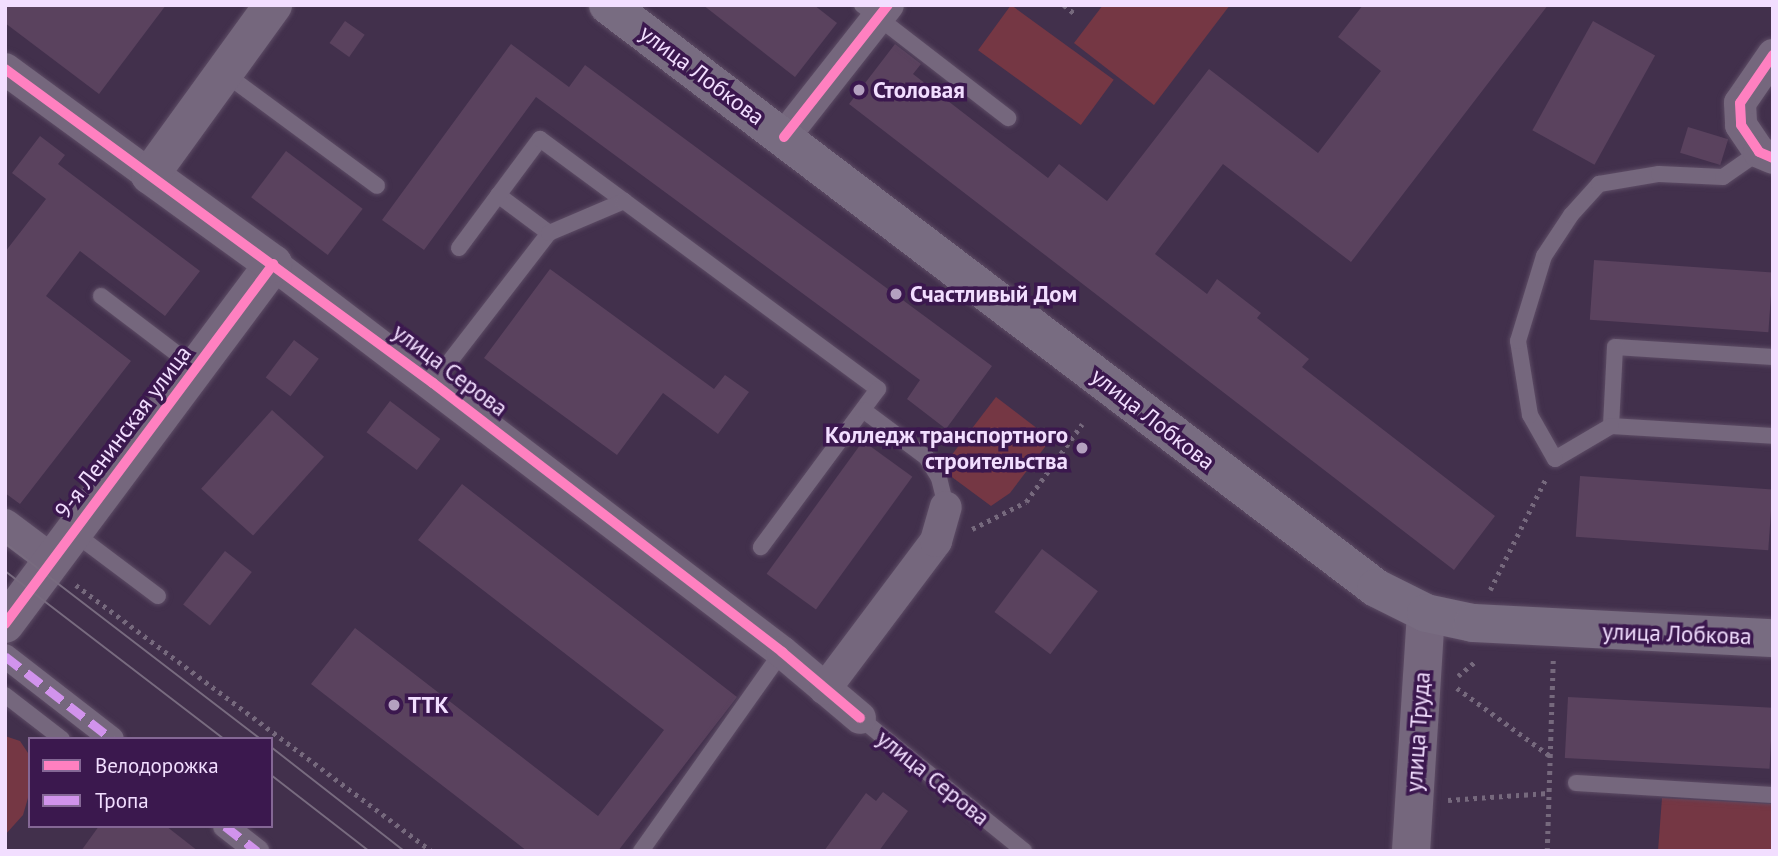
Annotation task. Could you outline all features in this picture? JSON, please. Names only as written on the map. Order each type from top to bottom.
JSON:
[{"type":"main road","name":"улица Лобкова","points":[[608,5],[1377,588],[1426,612],[1473,623],[1773,638]]},
{"type":"street","points":[[150,175],[272,5]]},
{"type":"street","points":[[784,137],[876,9]]},
{"type":"street","points":[[1766,155],[1741,125],[1740,103],[1773,55]]},
{"type":"street","name":"улица Серова","points":[[5,69],[433,383],[782,652],[860,718]]},
{"type":"street","name":"9-я Ленинская улица","points":[[5,624],[273,264]]},
{"type":"street","points":[[825,689],[936,541],[946,507]]},
{"type":"street","points":[[5,525],[59,553]]},
{"type":"street","name":"улица Труда","points":[[1411,851],[1426,612]]},
{"type":"street","points":[[5,656],[109,737]]},
{"type":"street","points":[[228,828],[257,851]]},
{"type":"lane","points":[[876,9],[1008,118]]},
{"type":"lane","points":[[224,73],[377,186]]},
{"type":"lane","points":[[459,248],[540,139],[877,389],[761,547]]},
{"type":"lane","points":[[1766,155],[1723,177],[1659,174],[1599,184],[1571,215],[1545,256],[1518,341],[1530,415],[1555,459],[1611,426],[1773,436]]},
{"type":"lane","points":[[498,195],[549,233]]},
{"type":"lane","points":[[433,383],[549,233],[624,201]]},
{"type":"lane","points":[[101,296],[196,368]]},
{"type":"lane","points":[[1611,426],[1615,347],[1773,356]]},
{"type":"lane","points":[[863,410],[926,457],[939,478],[946,507]]},
{"type":"lane","points":[[59,553],[158,596]]},
{"type":"lane","points":[[641,851],[782,652]]},
{"type":"lane","points":[[5,695],[59,737]]},
{"type":"lane","name":"улица Серова","points":[[860,718],[1024,851]]},
{"type":"lane","points":[[1576,783],[1773,795]]},
{"type":"path","points":[[1064,5],[1074,13]]},
{"type":"path","points":[[936,541],[994,522],[1026,502],[1082,424]]},
{"type":"path","points":[[1473,623],[1555,459]]},
{"type":"path","points":[[59,553],[431,851]]},
{"type":"path","points":[[1453,699],[1454,686],[1461,669],[1484,659]]},
{"type":"path","points":[[1541,660],[1566,661]]},
{"type":"path","points":[[1546,851],[1553,660]]},
{"type":"path","points":[[1454,686],[1550,755]]},
{"type":"path","points":[[1446,813],[1448,788]]},
{"type":"path","points":[[1447,800],[1548,793]]},
{"type":"shaded area","points":[[1011,5],[1114,80],[1081,125],[978,50]]},
{"type":"shaded area","points":[[1103,5],[1230,5],[1154,105],[1074,43]]},
{"type":"shaded area","points":[[996,397],[1051,439],[1010,493],[991,506],[941,469]]},
{"type":"shaded area","points":[[5,736],[20,741],[28,753],[28,798],[23,815],[5,835]]},
{"type":"shaded area","points":[[1662,798],[1773,804],[1773,851],[1658,851]]},
{"type":"building","points":[[5,5],[166,5],[99,94],[5,23]]},
{"type":"building","points":[[703,5],[814,5],[837,23],[795,77]]},
{"type":"building","points":[[1363,5],[1548,5],[1351,262],[1223,164],[1155,254],[1207,294],[1217,279],[1261,313],[1257,318],[1309,359],[1302,367],[1495,516],[1454,570],[849,104],[895,44],[921,64],[913,74],[1048,178],[1059,164],[1107,201],[1209,69],[1318,153],[1381,71],[1338,37]]},
{"type":"building","points":[[345,21],[365,35],[349,57],[330,43]]},
{"type":"building","points":[[1593,21],[1655,55],[1594,165],[1532,130]]},
{"type":"building","points":[[511,44],[569,87],[585,65],[992,366],[946,429],[907,399],[920,380],[536,97],[424,250],[382,220]]},
{"type":"building","points":[[1688,127],[1728,139],[1720,165],[1680,153]]},
{"type":"building","points":[[40,136],[65,155],[58,164],[200,271],[165,316],[80,251],[46,296],[131,361],[20,504],[5,493],[5,252],[46,199],[12,173]]},
{"type":"building","points":[[286,151],[363,209],[328,255],[251,197]]},
{"type":"building","points":[[1594,260],[1773,272],[1768,332],[1590,320]]},
{"type":"building","points":[[550,269],[714,389],[725,375],[749,392],[718,434],[663,393],[617,455],[484,358]]},
{"type":"building","points":[[294,340],[319,359],[290,396],[266,378]]},
{"type":"building","points":[[390,401],[440,439],[417,470],[367,432]]},
{"type":"building","points":[[272,410],[324,457],[253,536],[201,489]]},
{"type":"building","points":[[863,441],[912,477],[816,610],[767,574]]},
{"type":"building","points":[[1580,476],[1773,489],[1768,550],[1576,537]]},
{"type":"building","points":[[462,484],[737,697],[618,851],[527,851],[311,684],[355,628],[598,816],[664,730],[418,540]]},
{"type":"building","points":[[1042,549],[1098,591],[1050,654],[994,612]]},
{"type":"building","points":[[225,551],[252,572],[210,626],[183,605]]},
{"type":"building","points":[[1568,697],[1773,708],[1770,769],[1565,758]]},
{"type":"building","points":[[883,792],[908,811],[879,851],[824,851],[866,793],[876,801]]},
{"type":"building","points":[[98,828],[169,828],[198,851],[81,851]]},
{"type":"tram line","points":[[5,543],[257,737]]},
{"type":"tram line","points":[[5,571],[221,737]]},
{"type":"tram line","points":[[273,749],[404,851]]},
{"type":"tram line","points":[[273,777],[369,851]]},
{"type":"marked path","points":[[5,656],[109,737]]},
{"type":"marked path","points":[[228,828],[257,851]]},
{"type":"cycle path","points":[[784,137],[888,5]]},
{"type":"cycle path","points":[[1773,55],[1740,103],[1741,125],[1759,152],[1773,158]]},
{"type":"cycle path","points":[[5,69],[433,383],[782,652],[860,718]]},
{"type":"cycle path","points":[[5,624],[273,264]]},
{"type":"place","name":"Столовая","points":[[859,90]]},
{"type":"place","name":"Счастливый Дом","points":[[896,294]]},
{"type":"place","name":"Колледж транспортного строительства","points":[[1082,448]]},
{"type":"place","name":"ТТК","points":[[394,705]]}]
